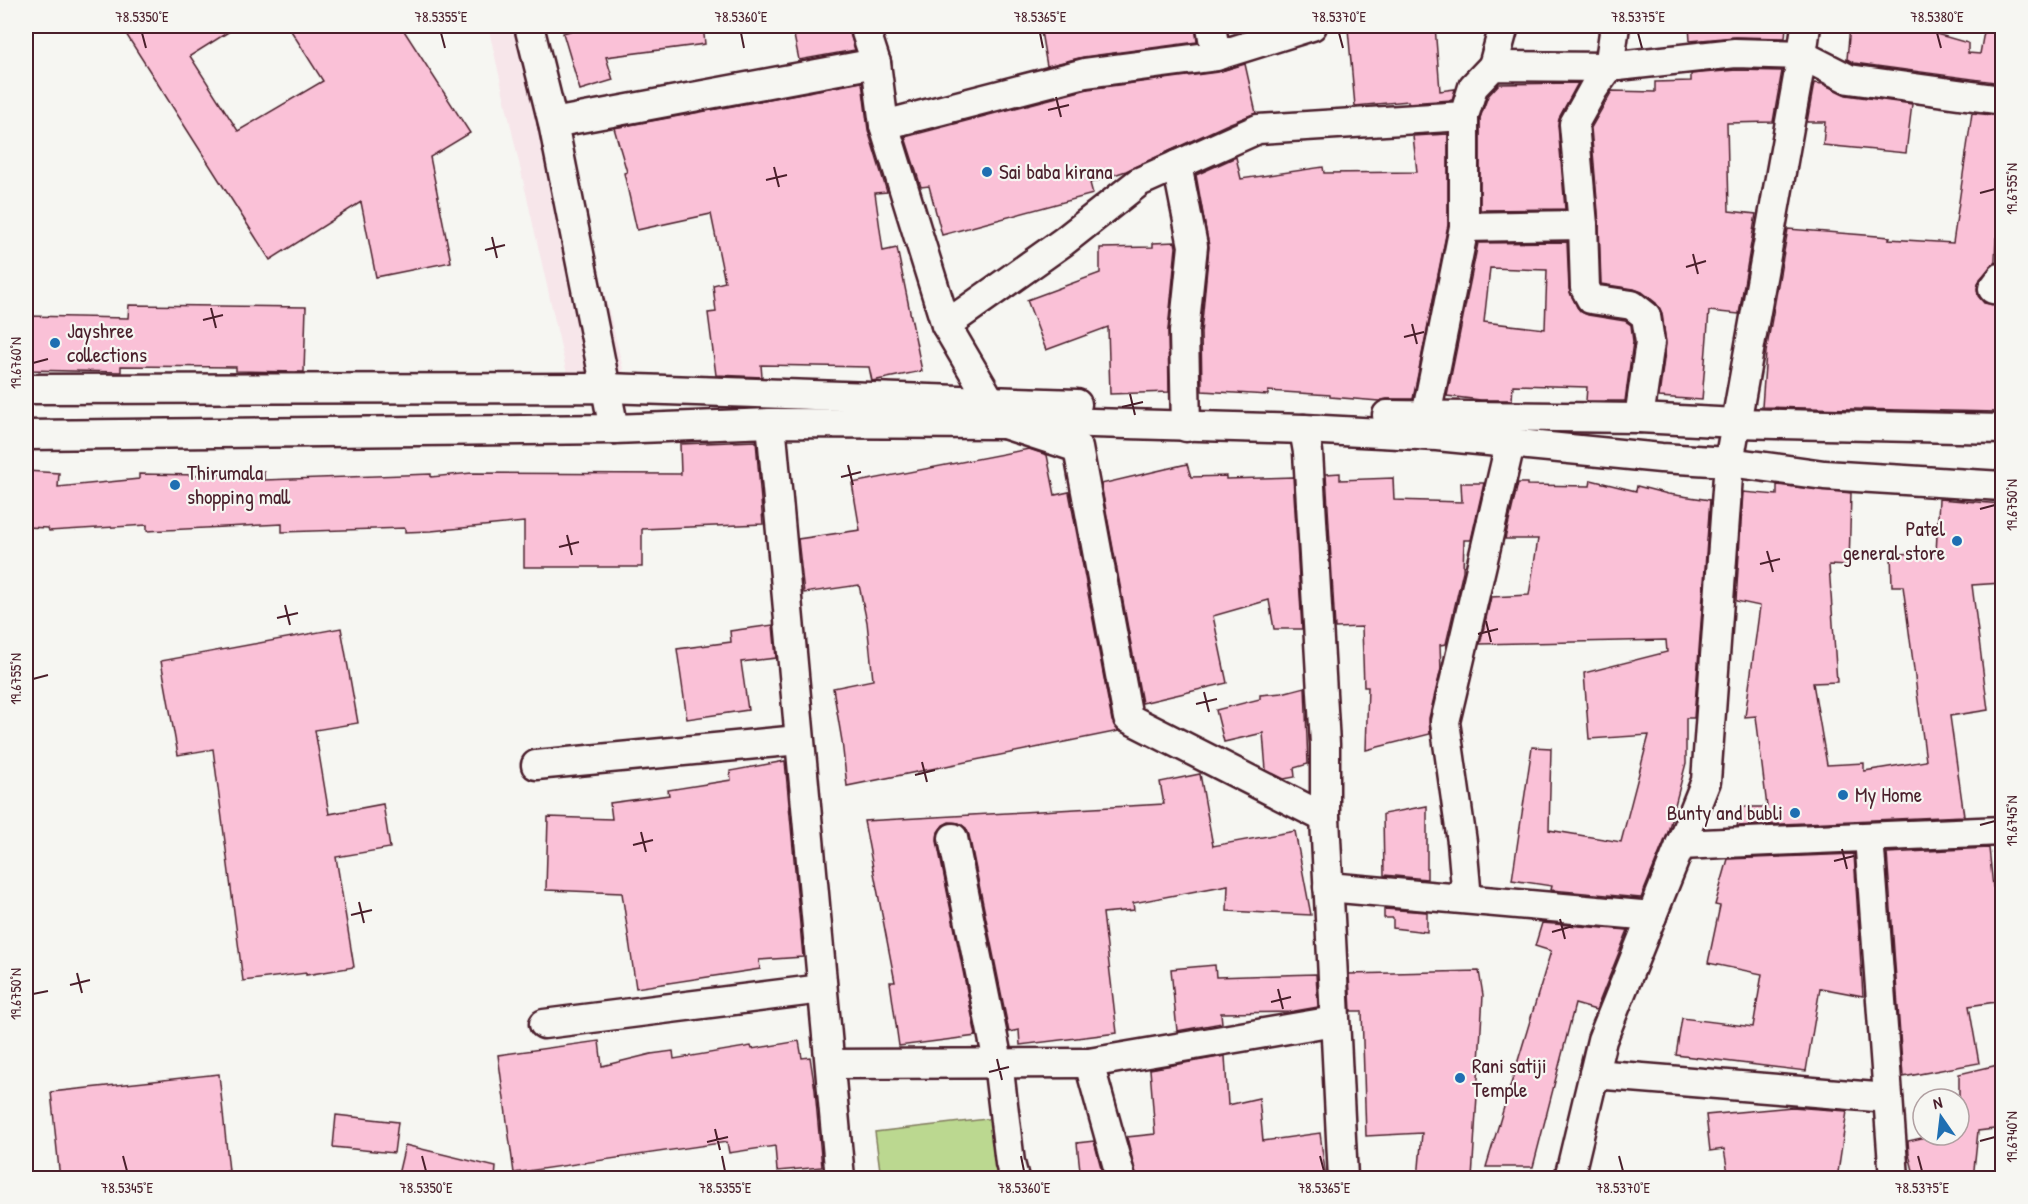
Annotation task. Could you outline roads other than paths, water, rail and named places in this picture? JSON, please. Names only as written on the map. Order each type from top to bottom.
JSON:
[{"type":"street","points":[[529,26],[553,123],[614,429]]},
{"type":"street","points":[[864,26],[876,63],[884,125],[946,325],[998,412]]},
{"type":"street","points":[[1211,26],[1215,56]]},
{"type":"street","points":[[884,125],[1085,73],[1215,56],[1312,26]]},
{"type":"street","points":[[1432,426],[1464,227],[1464,116],[1473,87],[1493,66],[1504,26]]},
{"type":"street","points":[[1615,26],[1609,67],[1574,124],[1583,225],[1585,288],[1591,299],[1632,305],[1646,316],[1650,342],[1639,418]]},
{"type":"street","points":[[1569,1179],[1602,1040],[1706,781],[1729,462],[1806,26]]},
{"type":"street","points":[[1493,66],[1609,67],[1735,53],[1802,56],[1849,79],[2002,100]]},
{"type":"street","points":[[553,123],[876,63]]},
{"type":"street","points":[[946,325],[1063,242],[1139,182],[1258,129],[1464,116]]},
{"type":"street","points":[[1177,165],[1193,246],[1184,332],[1186,417]]},
{"type":"street","points":[[1464,227],[1583,225]]},
{"type":"street","points":[[2002,278],[1993,288],[2002,290]]},
{"type":"street","points":[[26,388],[606,388],[998,412],[1057,422],[1186,417],[1432,426],[1510,444],[1729,462],[1824,475],[2002,486]]},
{"type":"street","points":[[26,435],[614,429],[998,412],[1078,448],[1128,718],[1325,818]]},
{"type":"street","points":[[1186,417],[1304,429],[1639,418],[1737,423],[2002,429]]},
{"type":"street","points":[[771,423],[840,1179]]},
{"type":"street","points":[[1304,429],[1308,452],[1325,744],[1325,818],[1342,1179]]},
{"type":"street","points":[[1467,899],[1462,842],[1445,722],[1510,444]]},
{"type":"street","points":[[536,765],[799,740]]},
{"type":"street","points":[[1680,845],[2002,831]]},
{"type":"street","points":[[1869,837],[1894,1179]]},
{"type":"street","points":[[953,838],[998,1062],[1014,1179]]},
{"type":"street","points":[[1328,887],[1652,916]]},
{"type":"street","points":[[544,1024],[822,989]]},
{"type":"street","points":[[830,1064],[1089,1063],[1334,1021]]},
{"type":"street","points":[[1089,1063],[1121,1179]]},
{"type":"street","points":[[1594,1074],[1888,1098]]},
{"type":"place","name":"Sai baba kirana","points":[[987,172]]},
{"type":"place","name":"Jayshree collections","points":[[55,343]]},
{"type":"place","name":"Thirumala shopping mall","points":[[175,485]]},
{"type":"place","name":"Patel general store","points":[[1957,541]]},
{"type":"place","name":"My Home","points":[[1843,795]]},
{"type":"place","name":"Bunty and bubli","points":[[1795,813]]},
{"type":"place","name":"Rani satiji Temple","points":[[1460,1078]]}]
